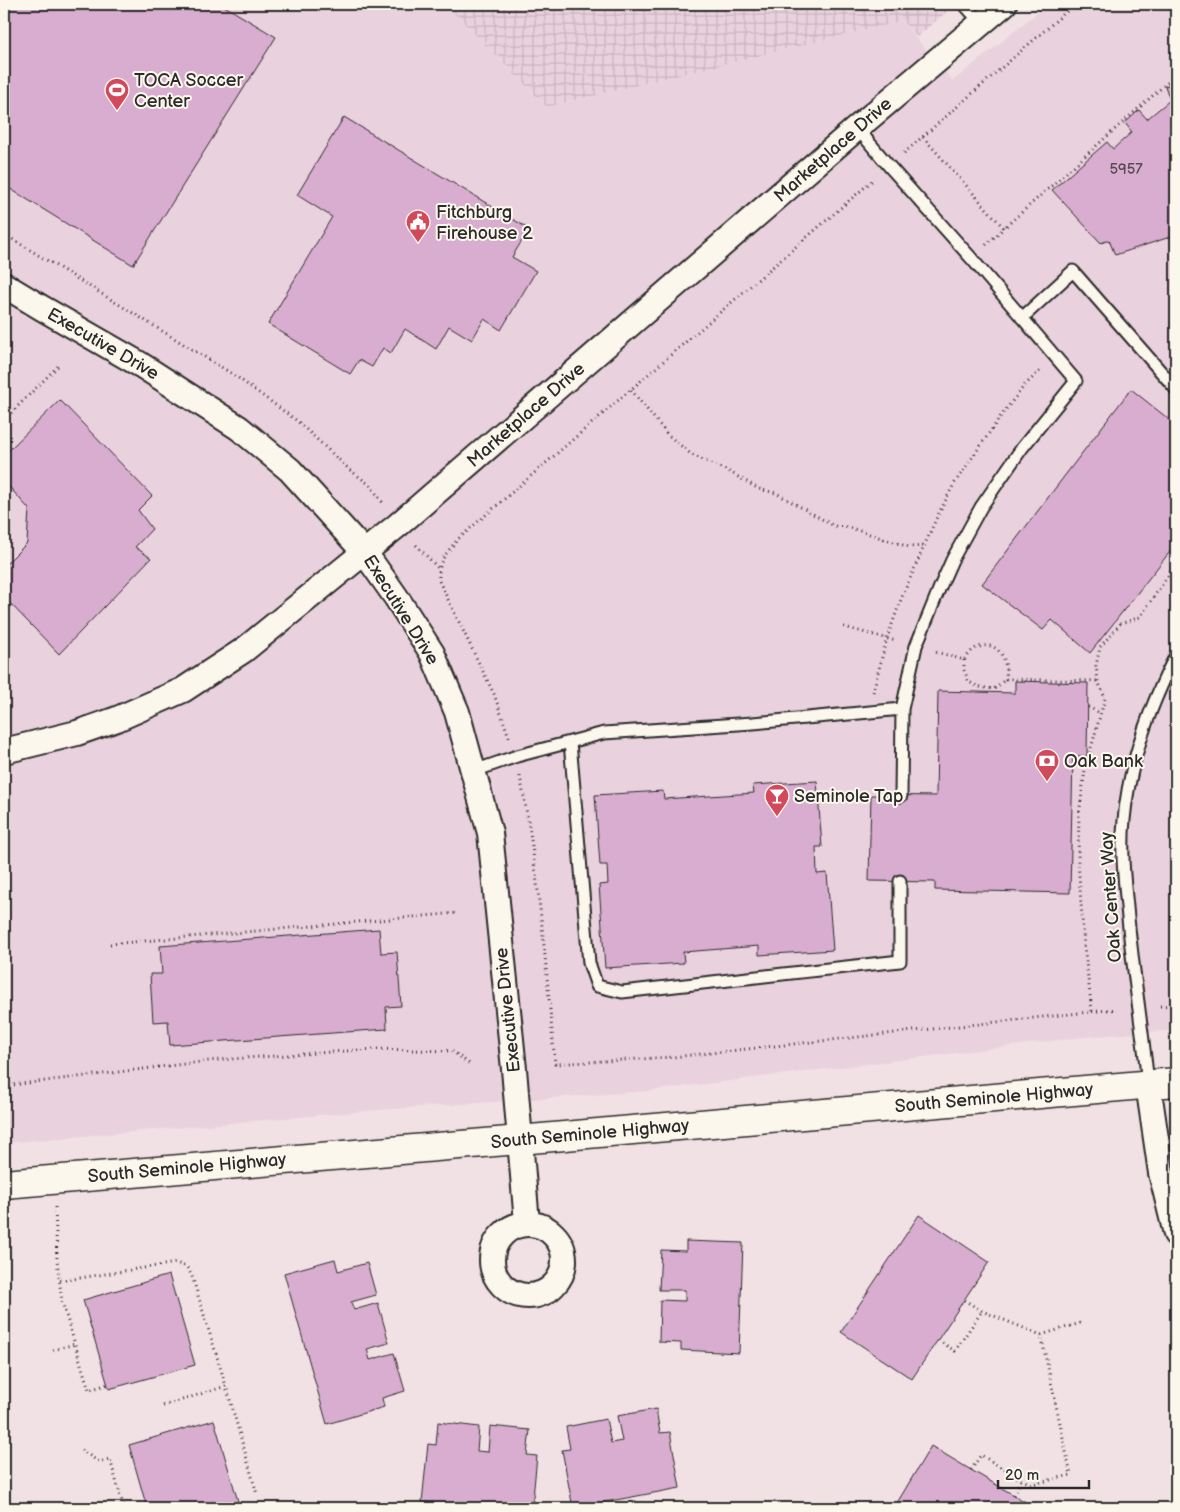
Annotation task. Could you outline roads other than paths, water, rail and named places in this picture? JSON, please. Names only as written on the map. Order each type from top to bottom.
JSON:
[{"type":"street","name":"Marketplace Drive","points":[[4,751],[77,733],[117,719],[183,690],[244,650],[398,526],[857,128],[1004,4]]},
{"type":"street","name":"Executive Drive","points":[[4,284],[141,365],[239,428],[290,470],[366,553],[432,653],[457,712],[490,833],[514,1069],[527,1223]]},
{"type":"street","name":"South Seminole Highway","points":[[4,1184],[1176,1082]]},
{"type":"street","points":[[1148,1084],[1161,1173],[1176,1234]]},
{"type":"lane","points":[[964,4],[982,24]]},
{"type":"lane","points":[[857,128],[972,258],[1076,381],[1022,448],[981,507],[940,587],[916,646],[902,709],[902,796]]},
{"type":"lane","points":[[1022,318],[1072,270],[1176,389]]},
{"type":"lane","name":"Oak Center Way","points":[[1148,1084],[1130,940],[1123,863],[1124,820],[1130,777],[1147,721],[1176,655]]},
{"type":"lane","points":[[474,771],[517,756],[604,733],[753,723],[902,709]]},
{"type":"lane","points":[[570,742],[589,963],[597,986],[622,992],[900,961],[900,881]]},
{"type":"place","name":"TOCA Soccer Center","points":[[117,111]]},
{"type":"place","name":"Fitchburg Firehouse 2","points":[[418,243]]},
{"type":"place","name":"Oak Bank","points":[[1047,782]]},
{"type":"place","name":"Seminole Tap","points":[[777,817]]}]
